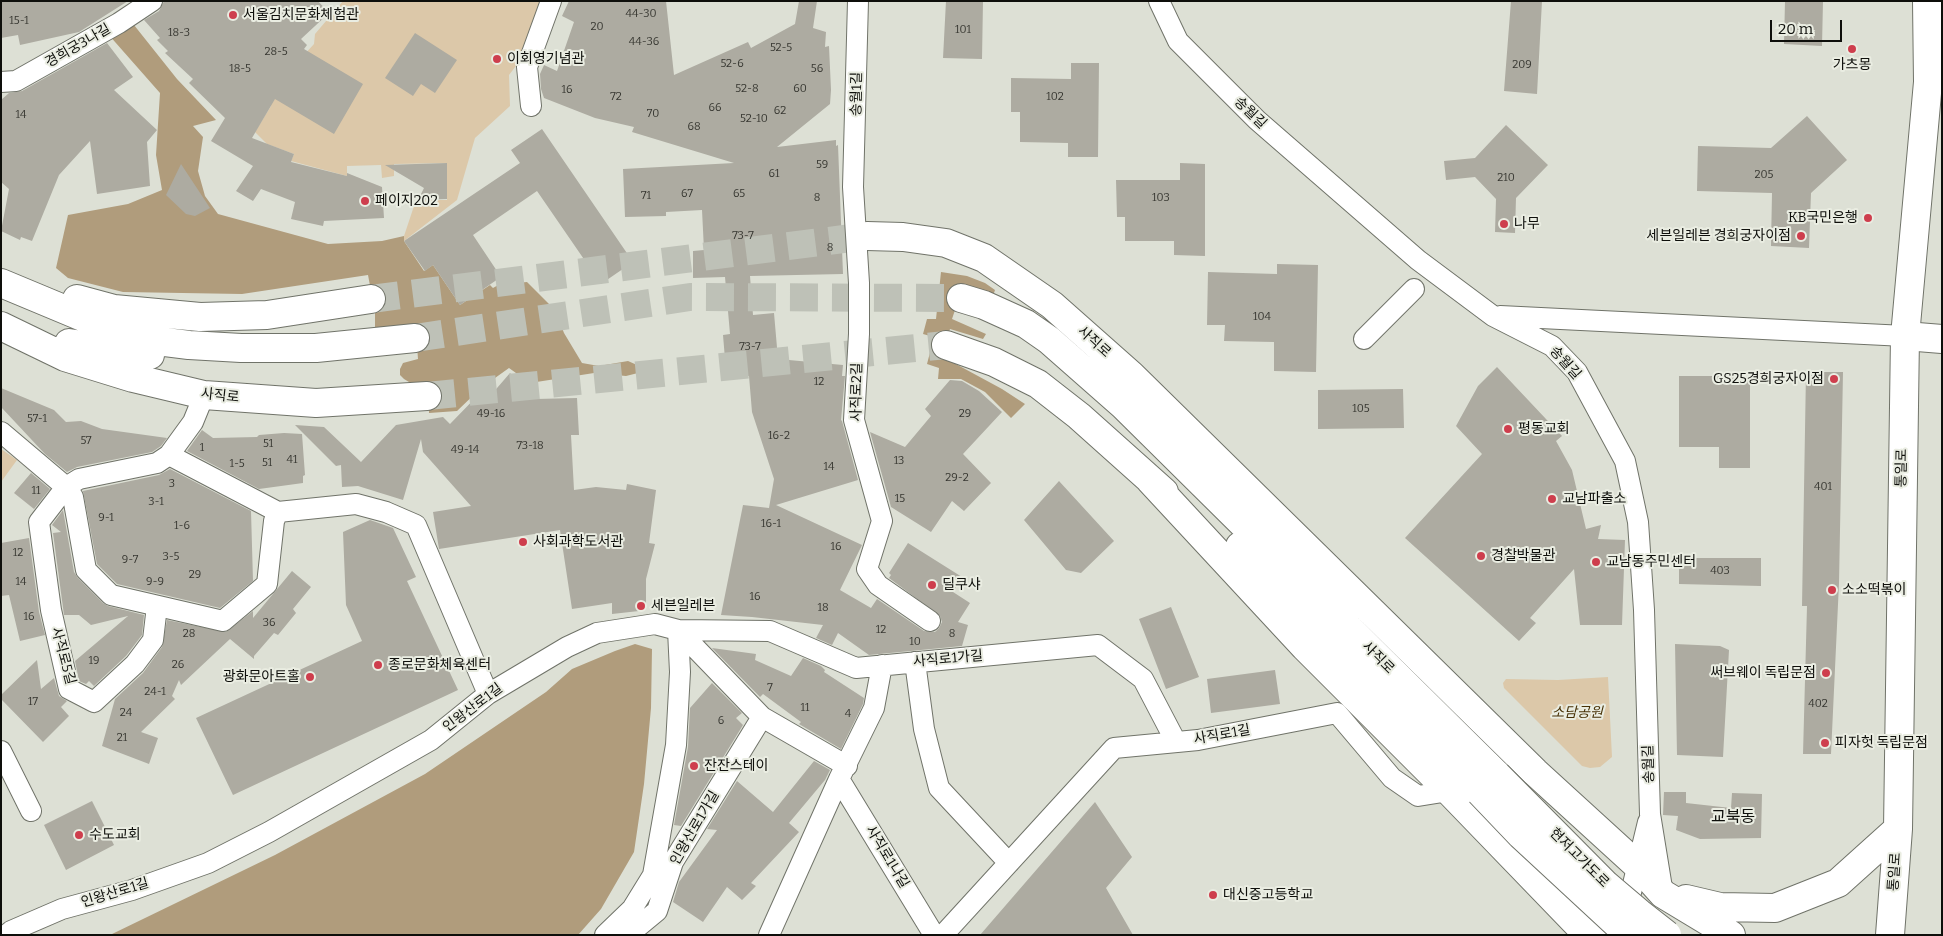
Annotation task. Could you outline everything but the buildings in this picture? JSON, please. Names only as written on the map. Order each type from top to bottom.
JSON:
[{"type":"main road","name":"통일로","points":[[1890,935],[1898,829],[1905,336],[1928,82],[1927,1]]},
{"type":"main road","name":"사직로","points":[[867,236],[903,237],[946,243],[984,258],[1052,305],[1131,375],[1259,540]]},
{"type":"main road","name":"사직로","points":[[8,286],[40,289],[114,309],[200,317],[268,315],[371,298]]},
{"type":"main road","name":"사직로","points":[[8,286],[133,338],[241,348],[416,345],[306,361],[224,362],[115,351],[12,331]]},
{"type":"main road","name":"사직로","points":[[958,305],[984,305],[1026,324],[1049,340],[1124,406],[1259,540],[1489,784],[1266,574],[1157,457],[1073,378],[1030,348],[958,305]]},
{"type":"main road","name":"사직로","points":[[12,331],[65,357],[133,378],[204,395],[316,403],[427,396]]},
{"type":"main road","points":[[1905,336],[1942,338]]},
{"type":"main road","name":"사직로","points":[[946,345],[994,362],[1038,384],[1079,416],[1150,480],[1266,574]]},
{"type":"main road","points":[[1131,375],[1535,772],[1638,866],[1663,894],[1731,935]]},
{"type":"main road","points":[[1150,480],[1305,647],[1443,791],[1593,931]]},
{"type":"main road","name":"현저고가도로","points":[[1489,784],[1528,841],[1629,935]]},
{"type":"main road","name":"현저고가도로","points":[[1489,784],[1639,913],[1668,935]]},
{"type":"main road","points":[[1663,894],[1720,907],[1775,908],[1838,883],[1898,829]]},
{"type":"street","name":"경희궁3나길","points":[[1,82],[16,82],[119,23],[152,1]]},
{"type":"street","points":[[531,106],[526,67],[551,1]]},
{"type":"street","name":"송월1길","points":[[854,187],[858,1]]},
{"type":"street","name":"송월길","points":[[1159,1],[1178,41],[1257,120],[1418,260],[1493,316],[1552,346],[1577,372],[1626,461],[1638,522],[1644,610],[1650,814],[1663,894]]},
{"type":"street","name":"사직로2길","points":[[854,187],[860,283],[854,420],[882,521],[867,569],[878,585],[930,621]]},
{"type":"street","points":[[1364,339],[1414,289]]},
{"type":"street","points":[[1493,316],[1905,336]]},
{"type":"street","name":"사직로5길","points":[[157,606],[152,640],[135,664],[94,702],[69,689],[51,610],[39,522],[66,487],[79,479],[157,463],[169,454],[193,422],[204,395]]},
{"type":"street","points":[[1,432],[66,487],[73,497],[86,570],[111,595],[223,621],[267,584],[274,521],[278,512]]},
{"type":"street","points":[[169,454],[278,512],[356,504],[386,512],[416,525],[488,694]]},
{"type":"street","name":"인왕산로1길","points":[[6,935],[11,931],[62,909],[132,890],[208,862],[269,832],[431,740],[488,694],[567,647],[597,633],[655,624],[678,630]]},
{"type":"street","points":[[678,630],[762,717],[843,772]]},
{"type":"street","points":[[605,935],[632,909],[653,875],[676,745],[680,672],[678,630]]},
{"type":"street","name":"사직로1가길","points":[[678,630],[770,631],[856,668],[1098,645],[1143,679],[1176,742]]},
{"type":"street","points":[[916,662],[924,729],[939,788],[1009,863]]},
{"type":"street","points":[[769,935],[874,708],[882,665]]},
{"type":"street","name":"사직로1길","points":[[943,935],[1114,748],[1198,740],[1336,713],[1392,778],[1418,796],[1443,791]]},
{"type":"street","name":"인왕산로1가길","points":[[628,935],[657,911],[673,862],[762,717]]},
{"type":"street","points":[[1,751],[31,811]]},
{"type":"street","name":"사직로1나길","points":[[843,772],[934,935]]},
{"type":"street","points":[[1443,791],[1557,922],[1561,923]]},
{"type":"street","points":[[1593,931],[1609,929],[1627,909],[1650,814]]},
{"type":"green space","points":[[343,1],[542,1],[519,62],[509,75],[510,106],[475,138],[457,200],[404,241],[416,200],[447,200],[446,163],[394,164],[394,176],[382,178],[381,165],[347,166],[347,176],[291,161],[294,154],[267,144],[255,132],[271,106],[271,91],[314,44],[315,34]]},
{"type":"green space","points":[[1,449],[17,460],[1,482]]},
{"type":"green space","name":"소담공원","points":[[1608,677],[1612,757],[1600,767],[1590,768],[1582,766],[1504,688],[1503,683],[1506,679],[1558,680]]},
{"type":"shaded area","points":[[130,20],[177,79],[216,120],[193,126],[203,137],[198,171],[205,196],[218,214],[328,244],[382,241],[404,236],[404,241],[424,271],[433,265],[460,305],[490,285],[493,288],[507,280],[517,283],[527,282],[555,310],[564,333],[582,363],[599,366],[628,361],[637,365],[638,373],[626,376],[594,373],[530,383],[509,368],[481,388],[457,411],[429,413],[428,384],[414,385],[400,375],[403,363],[418,359],[416,332],[375,335],[375,312],[368,275],[242,294],[123,292],[68,278],[56,268],[68,215],[128,204],[162,190],[156,155],[160,93],[108,34]]},
{"type":"shaded area","points":[[941,272],[967,276],[985,283],[995,290],[993,296],[963,286],[952,319],[986,334],[983,339],[950,329],[941,356],[1002,389],[1025,404],[1011,418],[985,392],[961,379],[938,379],[939,368],[927,364],[934,337],[923,334],[927,319],[936,319]]},
{"type":"shaded area","points":[[635,644],[652,649],[651,708],[644,784],[634,852],[601,909],[578,935],[110,935],[275,855],[425,774],[546,692],[572,669]]},
{"type":"tunnel","points":[[371,299],[867,236]]},
{"type":"tunnel","points":[[415,338],[690,297],[961,298]]},
{"type":"tunnel","points":[[427,396],[946,345]]},
{"type":"place","name":"서울김치문화체험관","points":[[233,15]]},
{"type":"place","name":"가츠몽","points":[[1852,49]]},
{"type":"place","name":"이회영기념관","points":[[497,59]]},
{"type":"place","name":"페이지202","points":[[365,201]]},
{"type":"place","name":"KB국민은행","points":[[1868,218]]},
{"type":"place","name":"나무","points":[[1504,224]]},
{"type":"place","name":"세븐일레븐 경희궁자이점","points":[[1801,236]]},
{"type":"place","name":"GS25경희궁자이점","points":[[1834,379]]},
{"type":"place","name":"평동교회","points":[[1508,429]]},
{"type":"place","name":"교남파출소","points":[[1552,499]]},
{"type":"place","name":"사회과학도서관","points":[[523,542]]},
{"type":"place","name":"경찰박물관","points":[[1481,556]]},
{"type":"place","name":"교남동주민센터","points":[[1596,562]]},
{"type":"place","name":"딜쿠샤","points":[[932,585]]},
{"type":"place","name":"소소떡볶이","points":[[1832,590]]},
{"type":"place","name":"세븐일레븐","points":[[641,606]]},
{"type":"place","name":"종로문화체육센터","points":[[378,665]]},
{"type":"place","name":"써브웨이 독립문점","points":[[1826,673]]},
{"type":"place","name":"광화문아트홀","points":[[310,677]]},
{"type":"place","name":"피자헛 독립문점","points":[[1825,743]]},
{"type":"place","name":"잔잔스테이","points":[[694,766]]},
{"type":"place","name":"수도교회","points":[[79,835]]},
{"type":"place","name":"대신중고등학교","points":[[1213,895]]},
{"type":"district","name":"교북동","points":[[1733,818]]}]
